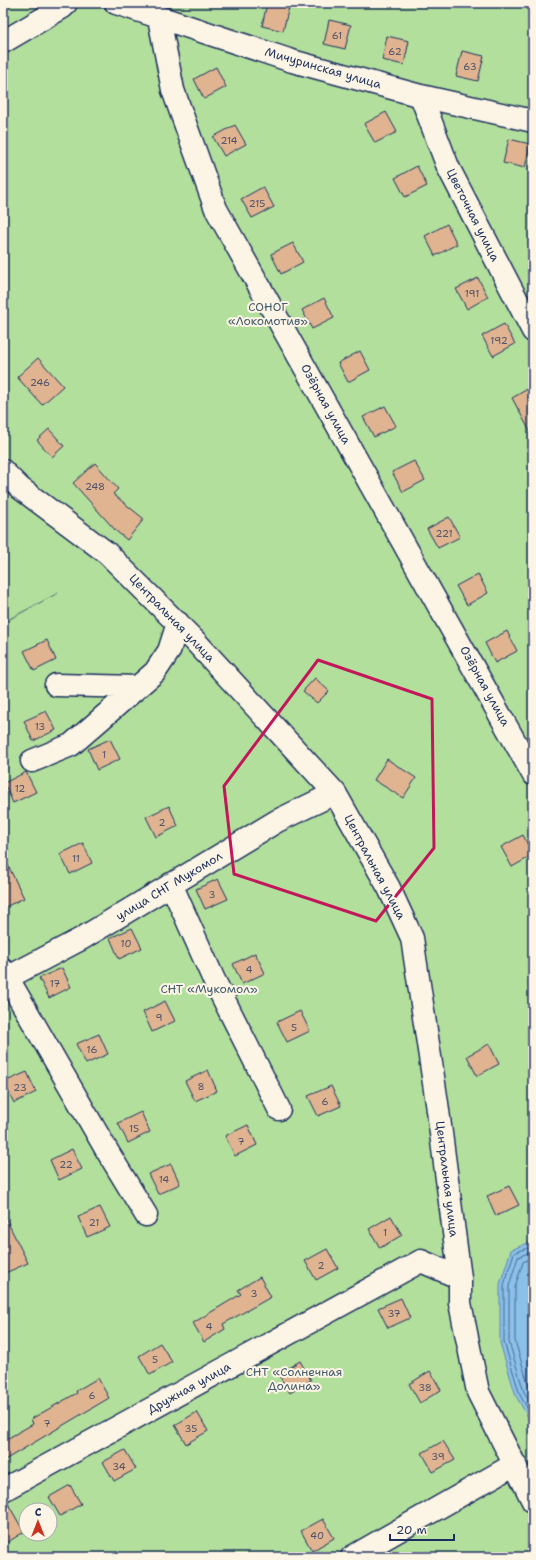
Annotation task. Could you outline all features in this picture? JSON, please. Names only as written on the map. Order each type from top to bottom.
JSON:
[{"type":"street","points":[[3,42],[63,7],[66,3]]},
{"type":"street","name":"Мичуринская улица","points":[[116,3],[292,61],[421,96],[533,121]]},
{"type":"street","name":"Озёрная улица","points":[[159,18],[172,90],[216,209],[533,774]]},
{"type":"street","name":"Цветочная улица","points":[[421,96],[448,167],[533,331]]},
{"type":"street","name":"Центральная улица","points":[[3,471],[11,492],[107,553],[178,623],[335,793],[389,888],[412,938],[437,1103],[460,1278],[460,1303],[478,1392],[533,1501]]},
{"type":"street","points":[[32,761],[71,745],[155,672],[169,651],[178,623]]},
{"type":"street","points":[[56,685],[138,687]]},
{"type":"street","name":"улица СНГ Мукомол","points":[[4,976],[81,939],[276,821],[335,793]]},
{"type":"street","points":[[171,884],[214,980],[279,1109]]},
{"type":"street","points":[[4,976],[146,1215]]},
{"type":"street","name":"Дружная улица","points":[[3,1490],[421,1260],[460,1278]]},
{"type":"street","points":[[352,1557],[515,1464]]},
{"type":"highlighted area","points":[[318,660],[432,699],[434,848],[376,921],[234,874],[224,786]]},
{"type":"green space","points":[[3,3],[533,3],[533,1557],[3,1557],[3,623],[58,593],[3,622]]},
{"type":"water","points":[[533,1241],[533,1426],[516,1396],[500,1343],[500,1284],[511,1250]]},
{"type":"building","points":[[267,3],[289,7],[283,31],[262,26]]},
{"type":"building","points":[[329,20],[351,25],[345,49],[324,44]]},
{"type":"building","points":[[387,36],[409,41],[404,65],[382,60]]},
{"type":"building","points":[[462,51],[484,56],[478,81],[456,76]]},
{"type":"building","points":[[216,67],[226,87],[204,99],[194,79]]},
{"type":"building","points":[[386,112],[397,132],[375,143],[364,124]]},
{"type":"building","points":[[235,125],[246,144],[224,156],[213,137]]},
{"type":"building","points":[[509,139],[530,144],[525,168],[503,163]]},
{"type":"building","points":[[417,166],[427,186],[405,197],[395,178]]},
{"type":"building","points":[[263,187],[274,207],[252,218],[241,199]]},
{"type":"building","points":[[447,224],[457,244],[435,256],[425,236]]},
{"type":"building","points":[[293,243],[303,262],[281,274],[271,254]]},
{"type":"building","points":[[478,278],[488,297],[467,309],[456,289]]},
{"type":"building","points":[[324,298],[334,318],[312,329],[302,310]]},
{"type":"building","points":[[504,324],[515,344],[493,356],[482,336]]},
{"type":"building","points":[[360,351],[370,370],[348,382],[338,363]]},
{"type":"building","points":[[38,358],[63,386],[42,405],[17,377]]},
{"type":"building","points":[[533,386],[533,437],[512,398]]},
{"type":"building","points":[[385,406],[396,426],[374,437],[363,417]]},
{"type":"building","points":[[49,429],[64,446],[52,457],[37,440]]},
{"type":"building","points":[[414,461],[425,480],[403,492],[392,472]]},
{"type":"building","points":[[95,463],[118,489],[113,494],[144,519],[127,540],[116,531],[73,483]]},
{"type":"building","points":[[449,517],[460,537],[438,548],[427,529]]},
{"type":"building","points":[[478,574],[488,593],[467,605],[456,586]]},
{"type":"building","points":[[507,631],[517,651],[495,663],[485,643]]},
{"type":"building","points":[[47,640],[56,660],[34,671],[24,651]]},
{"type":"building","points":[[315,678],[329,691],[317,703],[303,691]]},
{"type":"building","points":[[46,711],[56,730],[33,741],[24,721]]},
{"type":"building","points":[[110,739],[120,759],[97,770],[88,749]]},
{"type":"building","points":[[387,759],[416,778],[403,798],[374,780]]},
{"type":"building","points":[[26,772],[36,792],[13,803],[4,783]]},
{"type":"building","points":[[169,806],[178,826],[156,837],[146,817]]},
{"type":"building","points":[[523,835],[533,855],[512,867],[501,847]]},
{"type":"building","points":[[83,843],[92,863],[70,874],[60,854]]},
{"type":"building","points":[[3,855],[24,898],[3,908]]},
{"type":"building","points":[[218,879],[228,899],[205,909],[196,889]]},
{"type":"building","points":[[132,928],[142,948],[119,959],[110,938]]},
{"type":"building","points":[[255,953],[265,973],[242,984],[233,964]]},
{"type":"building","points":[[62,968],[71,987],[49,998],[39,978]]},
{"type":"building","points":[[165,1001],[175,1021],[152,1032],[143,1012]]},
{"type":"building","points":[[300,1011],[310,1031],[287,1042],[277,1022]]},
{"type":"building","points":[[99,1034],[108,1054],[86,1064],[76,1044]]},
{"type":"building","points":[[489,1044],[499,1064],[477,1076],[467,1056]]},
{"type":"building","points":[[208,1070],[217,1091],[195,1101],[185,1081]]},
{"type":"building","points":[[27,1072],[36,1092],[14,1103],[4,1082]]},
{"type":"building","points":[[331,1086],[341,1106],[318,1116],[308,1096]]},
{"type":"building","points":[[141,1112],[150,1132],[128,1143],[118,1123]]},
{"type":"building","points":[[248,1125],[257,1145],[235,1156],[225,1136]]},
{"type":"building","points":[[72,1149],[82,1169],[59,1180],[50,1160]]},
{"type":"building","points":[[171,1164],[180,1184],[158,1194],[148,1174]]},
{"type":"building","points":[[509,1186],[519,1205],[496,1216],[487,1196]]},
{"type":"building","points":[[100,1207],[110,1227],[87,1237],[78,1217]]},
{"type":"building","points":[[3,1213],[28,1263],[3,1274]]},
{"type":"building","points":[[391,1216],[402,1235],[380,1248],[369,1229]]},
{"type":"building","points":[[327,1249],[338,1268],[316,1280],[305,1261]]},
{"type":"building","points":[[260,1277],[271,1297],[223,1324],[225,1329],[204,1342],[193,1323],[241,1294],[238,1290]]},
{"type":"building","points":[[401,1298],[410,1318],[388,1328],[378,1308]]},
{"type":"building","points":[[160,1343],[172,1362],[150,1375],[139,1356]]},
{"type":"building","points":[[300,1361],[311,1380],[290,1393],[278,1374]]},
{"type":"building","points":[[430,1371],[441,1390],[420,1403],[409,1384]]},
{"type":"building","points":[[98,1378],[109,1398],[3,1461],[3,1441],[33,1424],[31,1419],[77,1393],[76,1391]]},
{"type":"building","points":[[197,1412],[208,1431],[186,1444],[175,1425]]},
{"type":"building","points":[[443,1441],[455,1460],[433,1472],[422,1453]]},
{"type":"building","points":[[125,1450],[136,1469],[114,1481],[103,1462]]},
{"type":"building","points":[[70,1485],[81,1504],[60,1516],[58,1513],[58,1502],[52,1502],[49,1497]]},
{"type":"building","points":[[3,1502],[7,1502],[18,1521],[18,1536],[3,1545]]},
{"type":"building","points":[[323,1519],[334,1538],[312,1551],[301,1531]]},
{"type":"park label","name":"СОНОГ «Локомотив»","points":[[268,314]]},
{"type":"park label","name":"СНТ «Мукомол»","points":[[209,989]]},
{"type":"park label","name":"СНТ «Солнечная Долина»","points":[[294,1379]]}]
